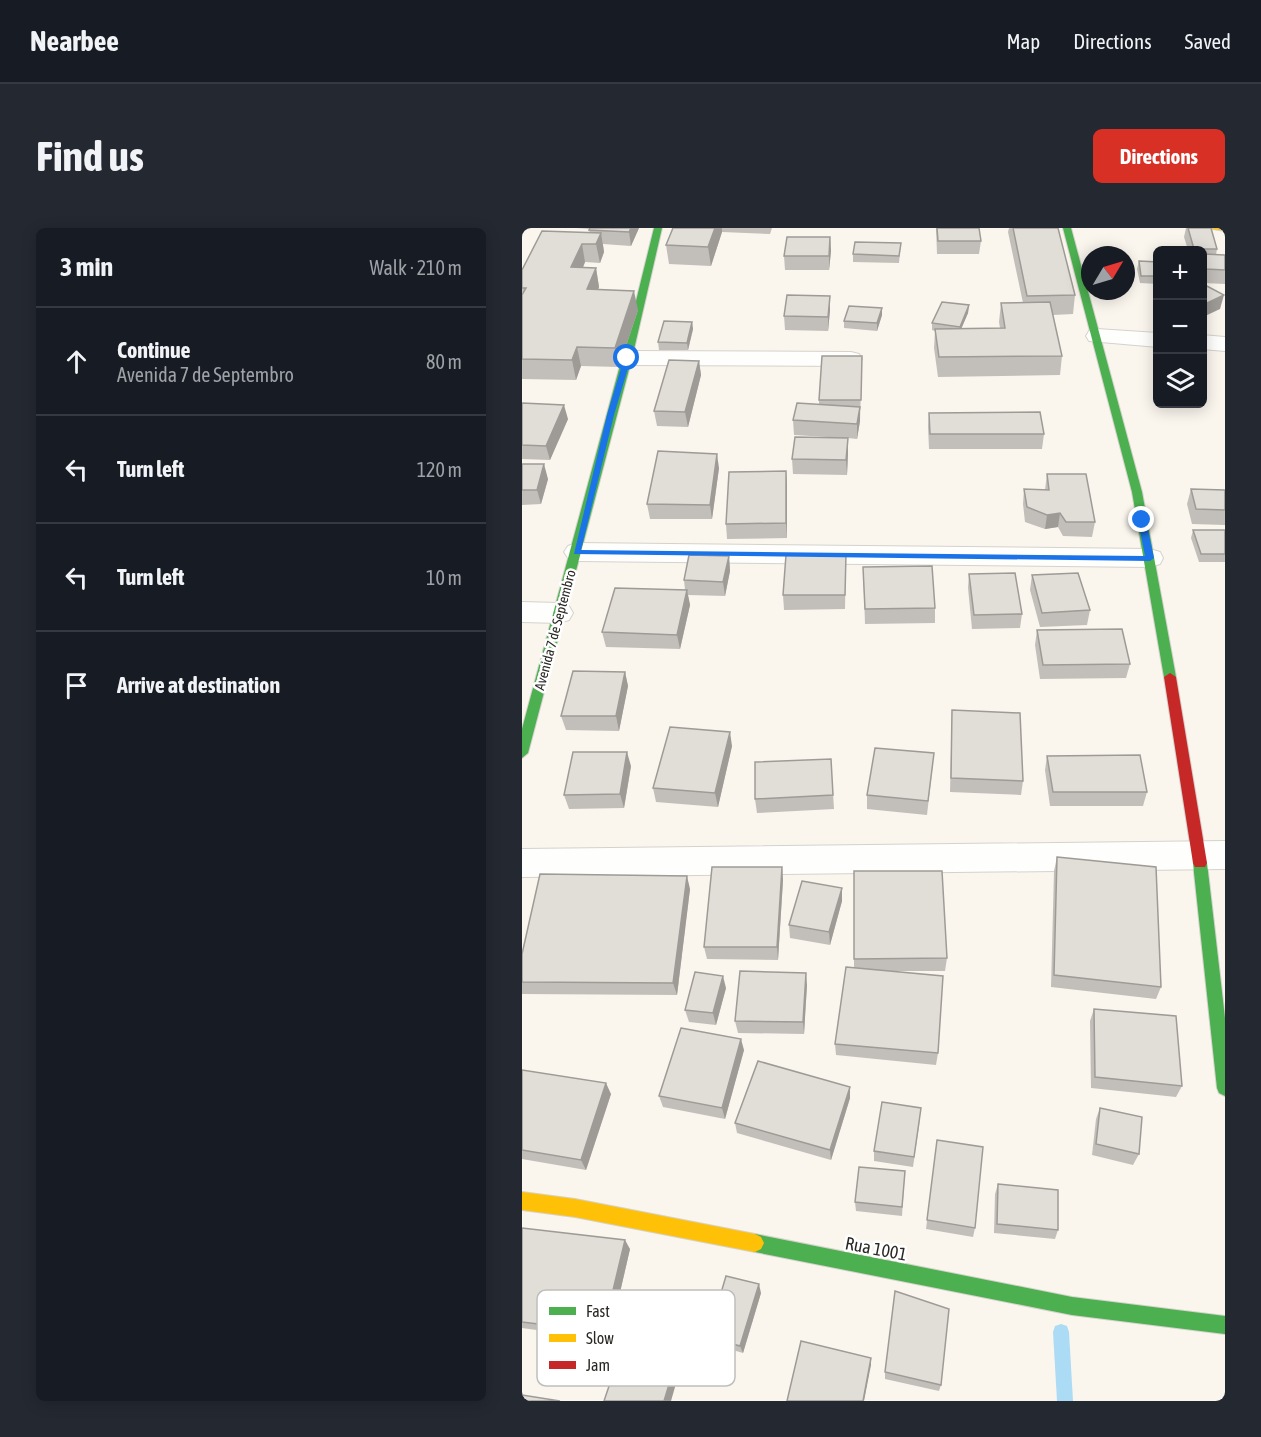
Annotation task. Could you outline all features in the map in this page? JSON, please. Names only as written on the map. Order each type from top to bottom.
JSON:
[{"type":"street","name":"Avenida 7 de Septembro","points":[[522,753],[577,552],[658,228]]},
{"type":"street","points":[[1067,228],[1137,492],[1212,855],[1225,1088]]},
{"type":"street","points":[[1211,228],[1225,229]]},
{"type":"street","points":[[1096,336],[1153,340]]},
{"type":"street","points":[[1207,342],[1225,344]]},
{"type":"street","points":[[627,358],[851,359]]},
{"type":"street","points":[[577,552],[1150,558]]},
{"type":"street","points":[[522,612],[559,613]]},
{"type":"street","points":[[522,863],[1212,855]]},
{"type":"street","name":"Rua 1001","points":[[522,1201],[575,1208],[1072,1306],[1225,1325]]},
{"type":"building","points":[[590,228],[631,228],[629,232],[589,230]]},
{"type":"building","points":[[673,228],[715,228],[708,247],[666,245]]},
{"type":"building","points":[[937,228],[979,228],[981,241],[938,241]]},
{"type":"building","points":[[1013,228],[1058,228],[1075,295],[1027,296]]},
{"type":"building","points":[[1188,228],[1211,228],[1217,249],[1193,246]]},
{"type":"building","points":[[542,231],[601,233],[596,244],[582,244],[571,267],[596,268],[587,289],[634,291],[615,348],[577,347],[572,360],[522,359],[522,295],[526,288],[522,288],[522,270]]},
{"type":"building","points":[[787,237],[830,237],[829,256],[784,256]]},
{"type":"building","points":[[855,242],[901,243],[899,256],[853,254]]},
{"type":"building","points":[[1207,254],[1225,255],[1225,270],[1207,269]]},
{"type":"building","points":[[1139,261],[1153,262],[1153,276],[1141,276]]},
{"type":"building","points":[[1207,286],[1224,295],[1207,303]]},
{"type":"building","points":[[787,295],[830,296],[828,317],[784,316]]},
{"type":"building","points":[[942,302],[969,305],[960,327],[932,323]]},
{"type":"building","points":[[1050,302],[1062,356],[939,357],[935,329],[1005,328],[1001,303]]},
{"type":"building","points":[[849,306],[882,308],[877,323],[844,321]]},
{"type":"building","points":[[664,321],[692,322],[687,343],[658,342]]},
{"type":"building","points":[[822,356],[862,356],[861,400],[819,400]]},
{"type":"building","points":[[669,360],[699,361],[685,412],[654,411]]},
{"type":"building","points":[[522,403],[564,405],[546,446],[522,445]]},
{"type":"building","points":[[797,403],[860,407],[857,424],[793,420]]},
{"type":"building","points":[[1040,412],[1044,434],[930,434],[929,413]]},
{"type":"building","points":[[795,437],[848,438],[846,460],[792,459]]},
{"type":"building","points":[[658,451],[717,454],[710,505],[647,504]]},
{"type":"building","points":[[522,464],[544,464],[537,490],[522,490]]},
{"type":"building","points":[[786,471],[786,523],[726,524],[729,472]]},
{"type":"building","points":[[1047,474],[1086,474],[1095,522],[1066,522],[1060,513],[1047,515],[1027,507],[1024,489],[1049,490]]},
{"type":"building","points":[[1191,489],[1225,490],[1225,510],[1196,509]]},
{"type":"building","points":[[1193,530],[1225,530],[1225,554],[1201,554]]},
{"type":"building","points":[[846,554],[845,595],[783,595],[786,555]]},
{"type":"building","points":[[689,555],[729,556],[723,582],[684,580]]},
{"type":"building","points":[[932,566],[935,608],[865,609],[863,567]]},
{"type":"building","points":[[1015,573],[1022,614],[974,615],[969,574]]},
{"type":"building","points":[[1078,573],[1090,610],[1042,613],[1032,575]]},
{"type":"building","points":[[615,588],[687,590],[677,635],[602,632]]},
{"type":"building","points":[[1122,629],[1130,664],[1043,665],[1037,630]]},
{"type":"building","points":[[573,671],[625,672],[616,716],[561,716]]},
{"type":"building","points":[[952,710],[1020,713],[1023,781],[951,778]]},
{"type":"building","points":[[670,727],[730,732],[715,793],[653,788]]},
{"type":"building","points":[[875,748],[934,753],[928,801],[867,795]]},
{"type":"building","points":[[573,752],[627,752],[620,794],[564,795]]},
{"type":"building","points":[[1140,755],[1147,792],[1053,792],[1047,756]]},
{"type":"building","points":[[831,759],[833,795],[755,799],[755,762]]},
{"type":"building","points":[[1057,857],[1156,867],[1161,987],[1054,975]]},
{"type":"building","points":[[712,867],[782,867],[777,947],[704,947]]},
{"type":"building","points":[[854,871],[942,871],[947,958],[854,959]]},
{"type":"building","points":[[540,874],[687,876],[673,983],[522,982],[522,954]]},
{"type":"building","points":[[802,881],[842,888],[829,932],[789,925]]},
{"type":"building","points":[[846,967],[943,976],[938,1053],[835,1044]]},
{"type":"building","points":[[740,971],[806,973],[803,1022],[735,1021]]},
{"type":"building","points":[[695,972],[723,976],[713,1013],[685,1010]]},
{"type":"building","points":[[1094,1009],[1176,1016],[1182,1086],[1095,1077]]},
{"type":"building","points":[[681,1028],[741,1039],[722,1108],[659,1096]]},
{"type":"building","points":[[758,1061],[850,1087],[830,1150],[735,1123]]},
{"type":"building","points":[[522,1070],[606,1083],[581,1160],[522,1150]]},
{"type":"building","points":[[882,1102],[921,1108],[914,1157],[874,1151]]},
{"type":"building","points":[[1100,1108],[1142,1117],[1139,1154],[1096,1144]]},
{"type":"building","points":[[937,1140],[983,1147],[975,1228],[927,1220]]},
{"type":"building","points":[[859,1167],[905,1171],[902,1207],[855,1202]]},
{"type":"building","points":[[998,1184],[1058,1190],[1058,1230],[997,1224]]},
{"type":"building","points":[[522,1228],[625,1240],[613,1290],[537,1290],[537,1324],[522,1322]]},
{"type":"building","points":[[726,1276],[759,1284],[740,1346],[735,1345],[735,1290],[722,1290]]},
{"type":"building","points":[[895,1291],[949,1309],[941,1385],[885,1372]]},
{"type":"building","points":[[801,1341],[871,1358],[863,1401],[787,1401]]},
{"type":"building","points":[[609,1386],[669,1386],[664,1401],[604,1401]]},
{"type":"building","points":[[522,1395],[560,1401],[522,1401]]},
{"type":"waterway","points":[[1061,1332],[1065,1401]]},
{"type":"traffic: fast","points":[[522,753],[627,358],[658,228]]},
{"type":"traffic: fast","points":[[1067,228],[1137,492],[1170,677]]},
{"type":"traffic: fast","points":[[1200,863],[1225,1088]]},
{"type":"traffic: fast","points":[[755,1243],[1072,1306],[1225,1325]]},
{"type":"traffic: slow","points":[[1211,228],[1225,229]]},
{"type":"traffic: slow","points":[[522,1201],[575,1208],[755,1243]]},
{"type":"traffic: jam","points":[[1170,677],[1200,863]]},
{"type":"route","points":[[627,358],[610,415],[577,552],[1150,558],[1142,520]]}]
